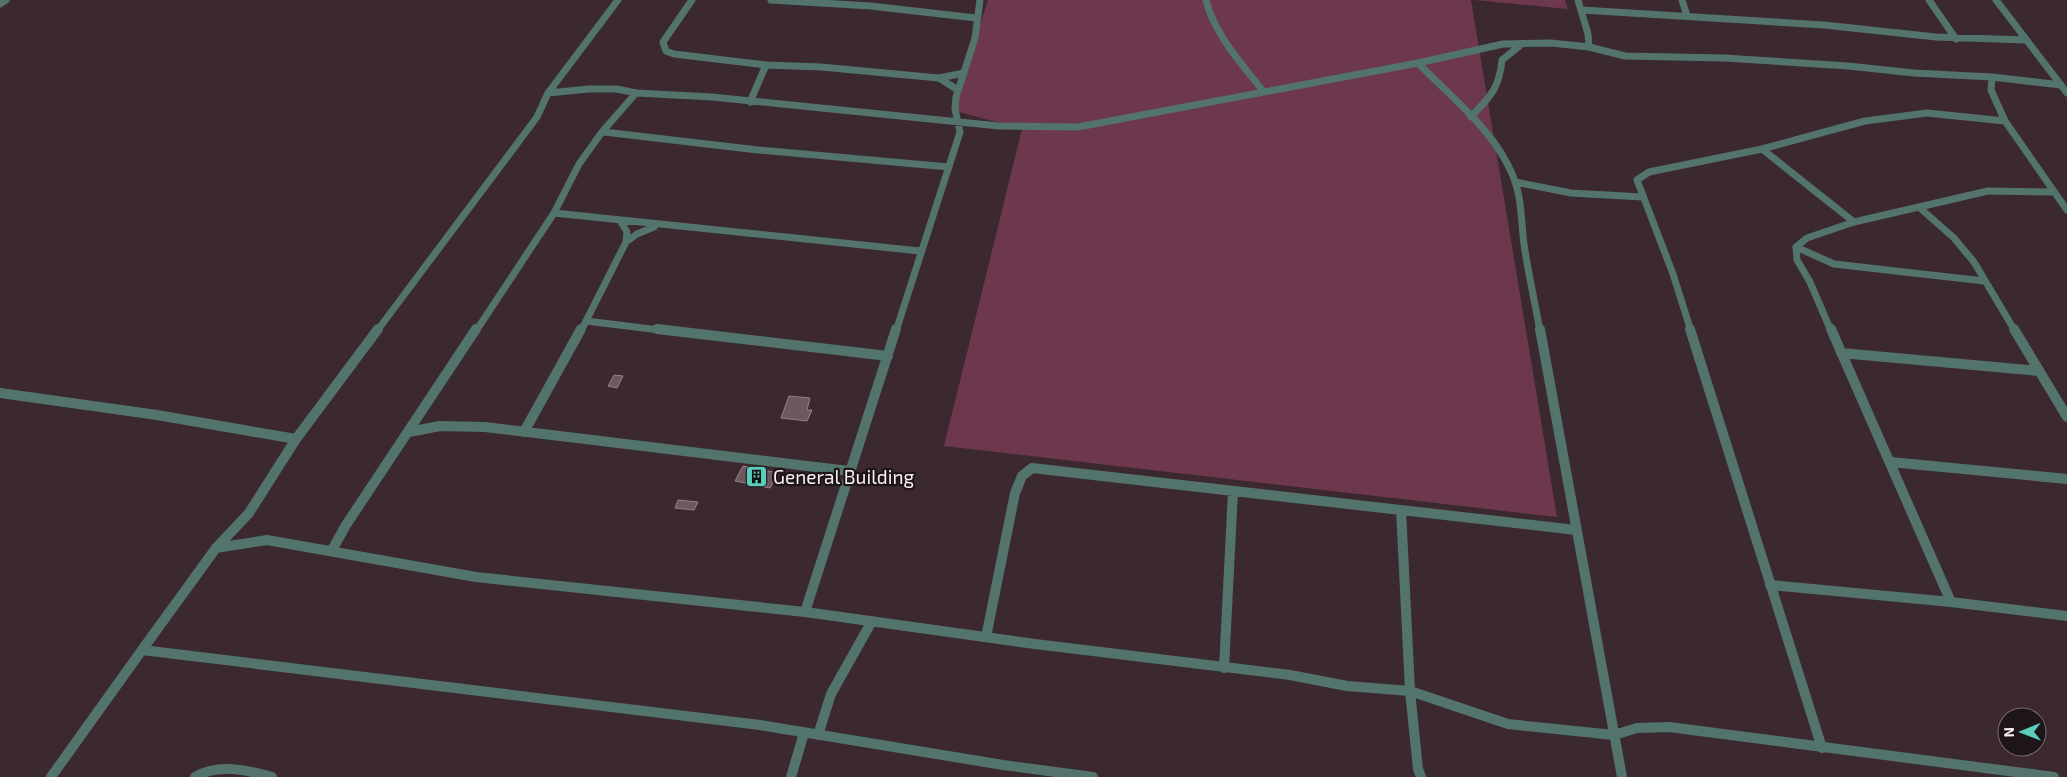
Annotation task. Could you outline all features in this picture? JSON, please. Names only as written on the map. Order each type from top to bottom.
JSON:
[{"type":"street","points":[[0,4],[6,0]]},
{"type":"street","points":[[51,777],[216,548],[249,513],[296,438],[537,117],[548,93],[618,0]]},
{"type":"street","points":[[692,0],[663,42],[666,51],[674,54],[766,65],[821,67],[939,78],[964,73]]},
{"type":"street","points":[[772,0],[872,3],[885,9],[976,18]]},
{"type":"street","points":[[805,612],[960,132],[961,122],[954,108],[976,36],[976,18],[980,0]]},
{"type":"street","points":[[1206,0],[1206,7],[1214,22],[1263,91]]},
{"type":"street","points":[[1578,0],[1588,34],[1588,47]]},
{"type":"street","points":[[1682,0],[1687,16]]},
{"type":"street","points":[[1929,0],[1956,39]]},
{"type":"street","points":[[1996,0],[2067,94]]},
{"type":"street","points":[[1582,10],[1824,25],[1956,39],[2026,40]]},
{"type":"street","points":[[548,93],[589,89],[617,90],[999,126],[1078,127],[1418,63],[1503,44],[1551,43],[1588,47],[1641,58],[1724,58],[1992,77],[2060,85]]},
{"type":"street","points":[[1471,117],[1493,93],[1500,79],[1502,60],[1522,44]]},
{"type":"street","points":[[1418,63],[1493,141],[1515,182],[1524,244],[1622,777]]},
{"type":"street","points":[[750,102],[766,65]]},
{"type":"street","points":[[1992,77],[1991,90],[2005,121],[2067,210]]},
{"type":"street","points":[[939,78],[958,90]]},
{"type":"street","points":[[332,550],[346,526],[554,213],[572,177],[618,112],[636,93]]},
{"type":"street","points":[[1822,748],[1673,274],[1637,180],[1649,172],[1762,149],[1865,121],[1927,113],[2005,121]]},
{"type":"street","points":[[604,132],[758,150],[949,167]]},
{"type":"street","points":[[1762,149],[1854,222]]},
{"type":"street","points":[[1515,182],[1571,193],[1642,197]]},
{"type":"street","points":[[1518,193],[1536,187]]},
{"type":"street","points":[[1796,247],[1807,238],[1854,222],[1988,191],[2054,192]]},
{"type":"street","points":[[1920,208],[1954,238],[1974,262],[2067,417]]},
{"type":"street","points":[[554,213],[620,222],[920,251]]},
{"type":"street","points":[[524,432],[586,322],[626,242],[627,232],[620,222]]},
{"type":"street","points":[[626,242],[637,234],[660,225]]},
{"type":"street","points":[[1796,247],[1834,264],[1984,281]]},
{"type":"street","points":[[1796,247],[1797,260],[1810,282],[1952,602]]},
{"type":"street","points":[[586,322],[888,356]]},
{"type":"street","points":[[1841,353],[2039,371]]},
{"type":"street","points":[[0,393],[158,415],[296,438]]},
{"type":"street","points":[[409,432],[440,426],[485,427],[849,471]]},
{"type":"street","points":[[1890,462],[2067,479]]},
{"type":"street","points":[[986,636],[1015,493],[1022,476],[1032,468],[1576,530]]},
{"type":"street","points":[[1224,668],[1233,491]]},
{"type":"street","points":[[1401,510],[1410,691],[1417,774]]},
{"type":"street","points":[[216,548],[267,540],[476,577],[805,612],[1224,668],[1290,675],[1348,686],[1410,691],[1508,724],[1614,735],[1637,728],[1669,728],[2054,777]]},
{"type":"street","points":[[1770,585],[1952,602],[2067,616]]},
{"type":"street","points":[[818,735],[832,694],[872,621]]},
{"type":"street","points":[[142,650],[760,724],[804,733],[1093,777]]},
{"type":"street","points":[[791,777],[804,733]]},
{"type":"street","points":[[195,777],[203,770],[254,772],[272,777]]},
{"type":"shaded area","points":[[988,0],[1471,0],[1557,517],[944,446],[1022,129],[952,110]]},
{"type":"shaded area","points":[[1474,0],[1565,0],[1568,9]]},
{"type":"building","points":[[614,375],[623,376],[617,388],[608,386]]},
{"type":"building","name":"General Building","points":[[789,396],[810,398],[807,410],[812,410],[807,421],[781,418]]},
{"type":"building","name":"General Building","points":[[743,466],[778,473],[770,488],[735,481]]},
{"type":"building","points":[[678,500],[698,502],[694,510],[675,508]]},
{"type":"place","name":"General Building","points":[[757,477]]}]
